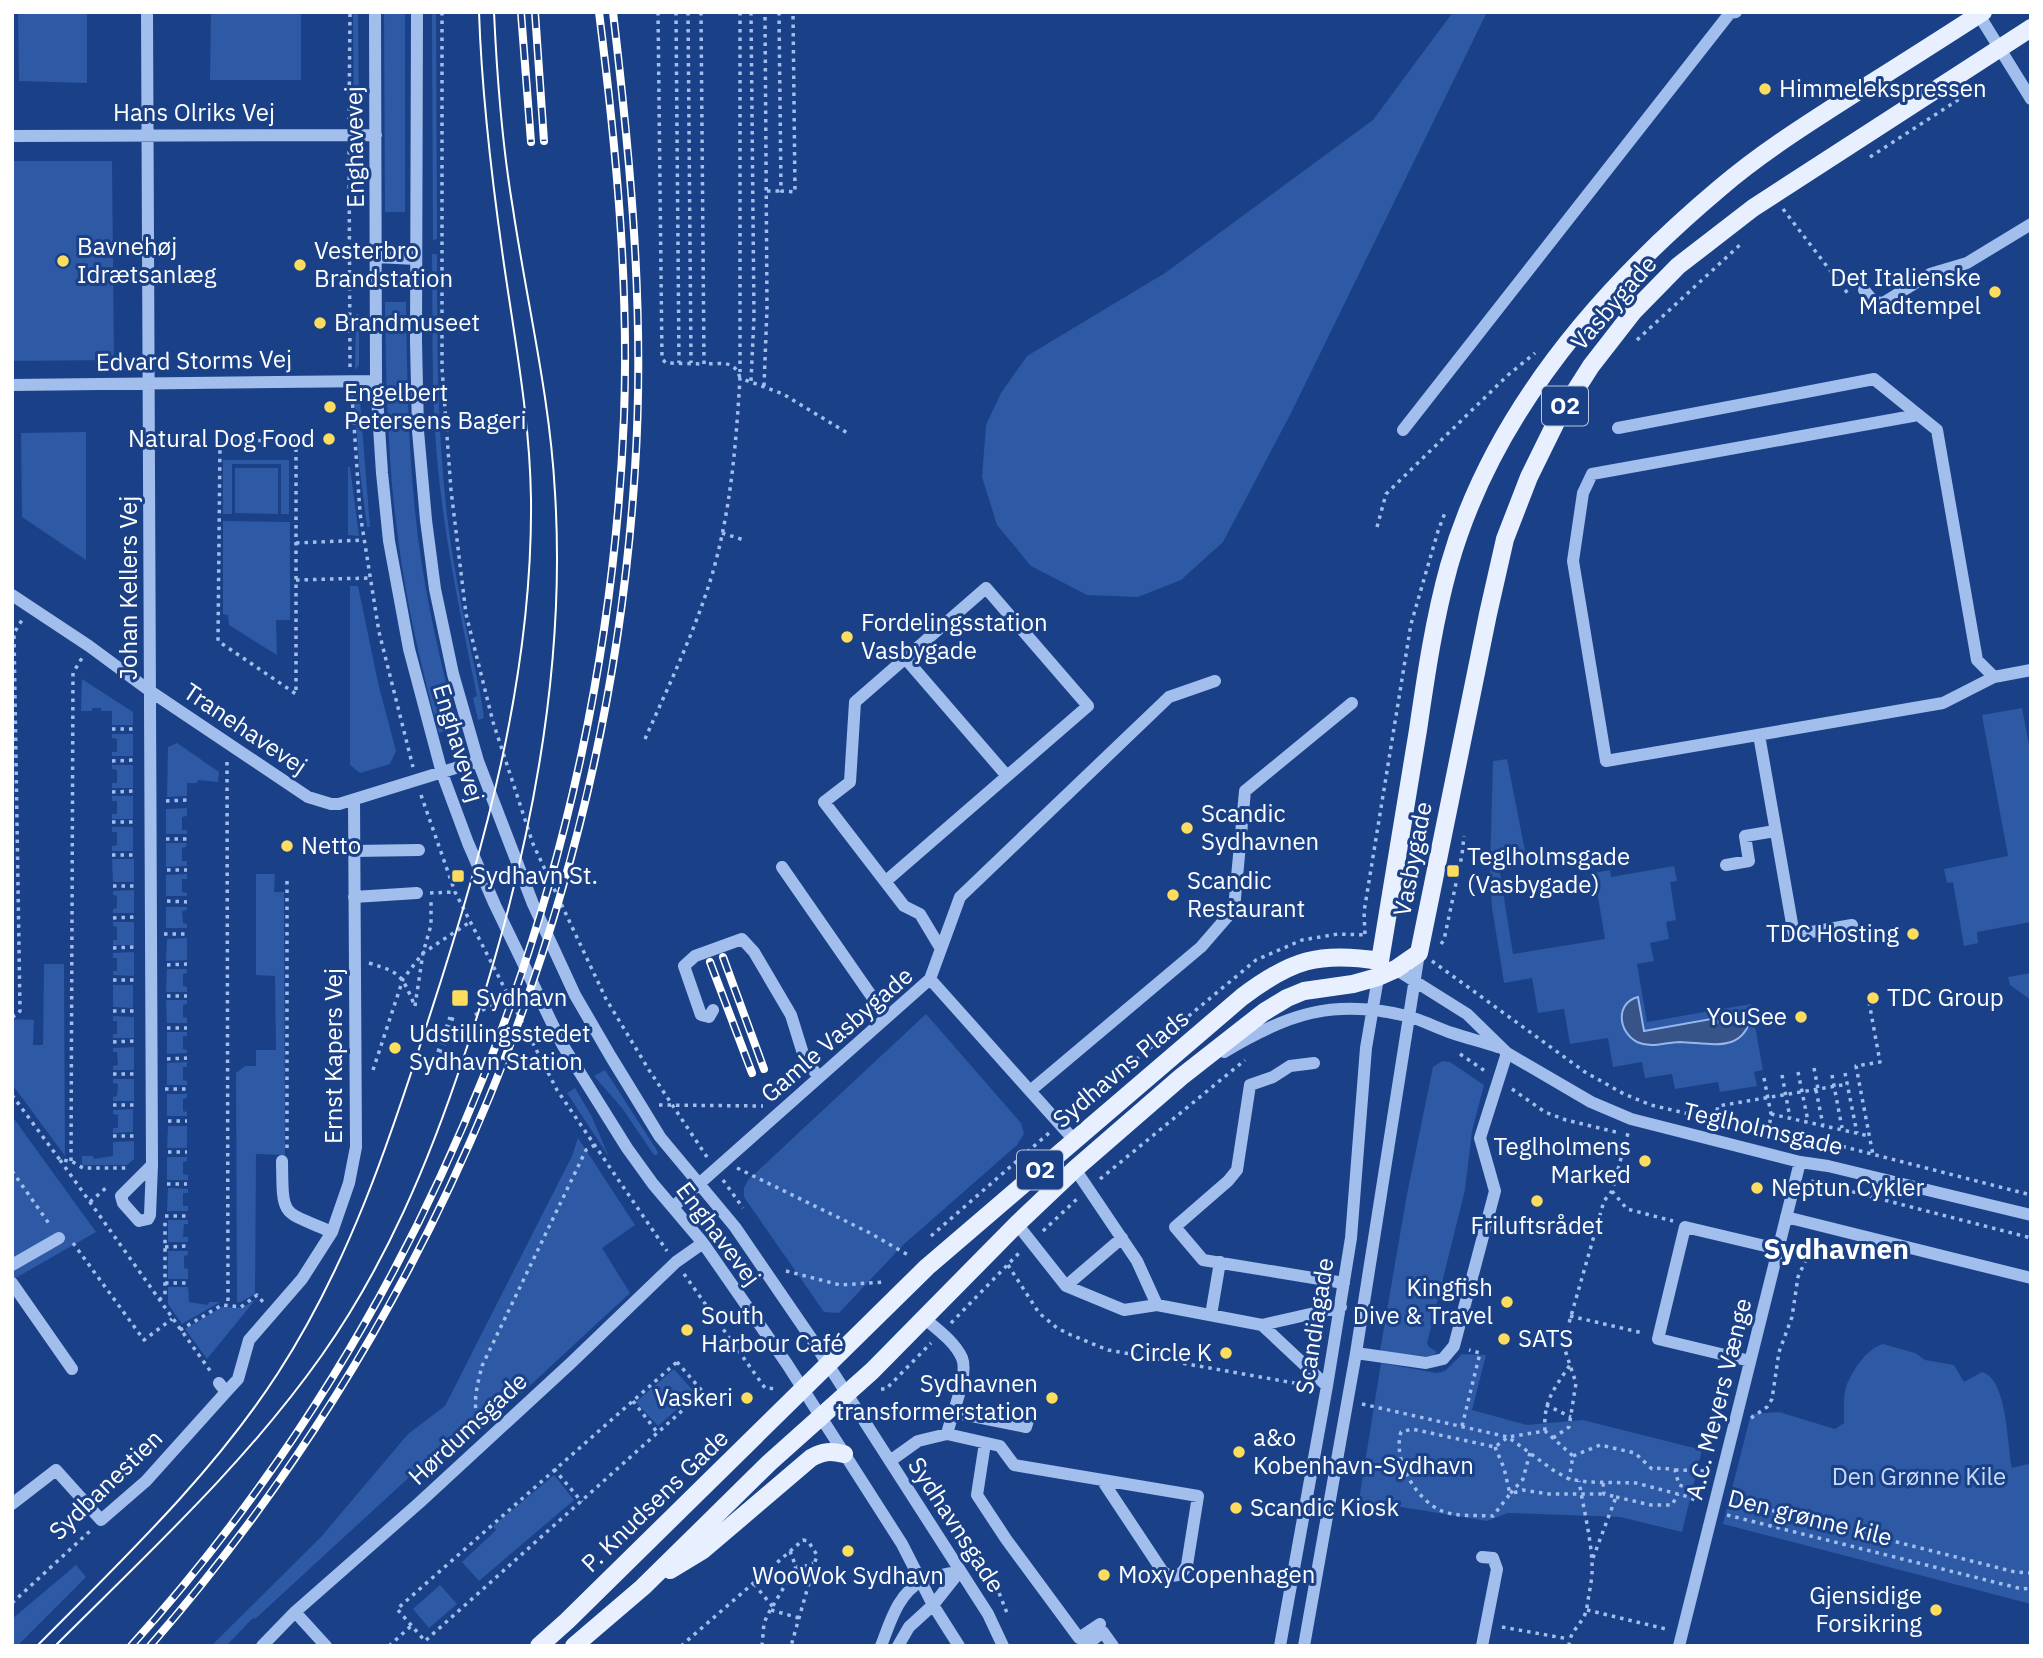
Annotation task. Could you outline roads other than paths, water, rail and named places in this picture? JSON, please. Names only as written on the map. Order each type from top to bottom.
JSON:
[{"type":"main road","name":"Vasbygade","points":[[1385,969],[1438,611],[1449,565],[1474,495],[1510,424],[1552,363],[1607,296],[1721,187],[1788,137],[1981,13]]},
{"type":"main road","name":"Vasbygade","points":[[1419,953],[1505,538],[1529,477],[1558,418],[1591,366],[1633,312],[1678,266],[1753,208],[2031,28]]},
{"type":"main road","name":"O2","points":[[1181,1077],[1264,1012],[1287,998],[1304,991],[1353,984],[1419,953]]},
{"type":"main road","name":"Sydhavns Plads","points":[[829,1365],[927,1267],[1269,977],[1291,966],[1323,957],[1357,957],[1385,969]]},
{"type":"main road","name":"Sydhavns Plads","points":[[848,1393],[1017,1224],[1075,1169],[1181,1077]]},
{"type":"main road","name":"O2","points":[[803,1390],[829,1365]]},
{"type":"main road","name":"P. Knudsens Gade","points":[[539,1646],[803,1390]]},
{"type":"main road","name":"O2","points":[[574,1646],[643,1587],[701,1529],[848,1393]]},
{"type":"main road","points":[[643,1587],[703,1550],[811,1458],[821,1452],[844,1454]]},
{"type":"street","name":"Johan Kellers Vej","points":[[147,12],[152,1165],[150,1215],[143,1220],[135,1218],[121,1198],[122,1193],[152,1165]]},
{"type":"street","name":"Enghavevej","points":[[375,12],[376,381],[382,474],[393,563],[409,649],[442,773],[468,843],[529,980],[562,1044],[607,1118],[653,1184],[703,1243],[821,1417]]},
{"type":"street","name":"Enghavevej","points":[[416,12],[418,431],[435,589],[467,730],[533,904],[575,995],[640,1107],[666,1145],[734,1227],[848,1393]]},
{"type":"street","points":[[1403,430],[1730,13],[1736,12]]},
{"type":"street","points":[[1981,13],[2031,99]]},
{"type":"street","name":"Hans Olriks Vej","points":[[12,136],[376,135]]},
{"type":"street","points":[[1864,290],[1874,302],[1883,303],[1930,274],[1967,263],[2031,224]]},
{"type":"street","points":[[377,257],[416,259]]},
{"type":"street","points":[[1618,428],[1874,379],[1937,430],[1976,660],[1994,677]]},
{"type":"street","name":"Edvard Storms Vej","points":[[12,385],[376,381]]},
{"type":"street","points":[[1918,415],[1591,474],[1583,493],[1573,561],[1606,761],[1943,702],[1994,677],[2031,670]]},
{"type":"street","points":[[886,881],[1088,706],[986,588],[855,702],[850,782],[824,802],[904,906],[920,914],[941,949]]},
{"type":"street","name":"Tranehavevej","points":[[12,594],[308,797],[331,804],[354,800],[478,761]]},
{"type":"street","points":[[905,658],[1007,776]]},
{"type":"street","points":[[930,979],[960,897],[1169,697],[1215,681]]},
{"type":"street","points":[[1030,1091],[1201,947],[1234,909],[1245,791],[1352,703]]},
{"type":"street","points":[[1759,736],[1794,935],[1852,925]]},
{"type":"street","name":"Ernst Kapers Vej","points":[[223,1387],[238,1379],[249,1340],[302,1279],[332,1232],[349,1183],[356,1147],[354,800]]},
{"type":"street","points":[[1726,865],[1749,861],[1745,836],[1775,831]]},
{"type":"street","points":[[354,851],[419,850]]},
{"type":"street","points":[[782,867],[887,1017]]},
{"type":"street","points":[[354,897],[417,893]]},
{"type":"street","points":[[713,1010],[709,1017],[701,1015],[684,967],[695,956],[742,939],[754,952],[791,1015],[805,1060],[819,1077]]},
{"type":"street","name":"Vasbygade","points":[[1408,1017],[1419,953]]},
{"type":"street","name":"Teglholmsgade","points":[[1385,969],[1415,980],[1467,1014],[1503,1050]]},
{"type":"street","name":"Scandiagade","points":[[1280,1646],[1341,1307],[1351,1238],[1366,1048],[1372,1010],[1385,969]]},
{"type":"street","name":"Gamle Vasbygade","points":[[673,1207],[930,979],[1074,1140]]},
{"type":"street","name":"Teglholmsgade","points":[[1181,1077],[1249,1037],[1289,1018],[1333,1008],[1372,1010],[1408,1017],[1503,1050],[1591,1102],[1632,1119],[1800,1162],[1828,1166],[2031,1215]]},
{"type":"street","name":"Scandiagade","points":[[1304,1646],[1356,1353],[1408,1017]]},
{"type":"street","points":[[1356,1353],[1426,1363],[1443,1359],[1454,1346],[1495,1191],[1480,1138],[1503,1050]]},
{"type":"street","points":[[1314,1063],[1290,1066],[1273,1077],[1250,1085],[1237,1170],[1175,1227],[1203,1260],[1344,1283]]},
{"type":"street","points":[[282,1161],[282,1204],[289,1213],[332,1232]]},
{"type":"street","name":"A.C. Meyers Vænge","points":[[1680,1639],[1800,1162]]},
{"type":"street","points":[[1075,1169],[1137,1261],[1157,1305]]},
{"type":"street","points":[[1786,1217],[2031,1278]]},
{"type":"street","points":[[1017,1224],[1066,1286],[1124,1310],[1157,1305],[1262,1325],[1341,1307]]},
{"type":"street","points":[[1750,1361],[1658,1339],[1685,1227],[1778,1249]]},
{"type":"street","points":[[12,1265],[59,1238]]},
{"type":"street","points":[[1066,1286],[1122,1238]]},
{"type":"street","name":"Hørdumsgade","points":[[262,1646],[295,1612],[490,1437],[676,1262],[703,1243]]},
{"type":"street","points":[[1212,1315],[1220,1262]]},
{"type":"street","points":[[12,1283],[72,1369]]},
{"type":"street","points":[[924,1318],[956,1348],[963,1360],[965,1372],[947,1434]]},
{"type":"street","points":[[1262,1325],[1327,1389]]},
{"type":"street","name":"Sydbanestien","points":[[12,1504],[56,1470],[101,1520],[146,1480],[223,1387]]},
{"type":"street","name":"Sydhavnsgade","points":[[848,1393],[991,1620],[1003,1646]]},
{"type":"street","points":[[952,1412],[1026,1427],[1029,1417]]},
{"type":"street","points":[[821,1417],[902,1545],[933,1605],[959,1646]]},
{"type":"street","points":[[890,1461],[918,1441],[947,1434],[1000,1446],[1014,1465],[1198,1496],[1187,1565],[1182,1573],[1172,1576],[1163,1573],[1102,1480]]},
{"type":"street","points":[[985,1443],[977,1494],[1006,1539],[1079,1638],[1103,1628]]},
{"type":"street","points":[[1482,1557],[1493,1558],[1497,1569],[1482,1646]]},
{"type":"street","points":[[881,1646],[896,1607],[921,1582],[960,1571]]},
{"type":"street","points":[[898,1646],[915,1621],[933,1605],[960,1571]]},
{"type":"street","points":[[295,1612],[326,1646]]},
{"type":"street","points":[[1085,1646],[1103,1628]]},
{"type":"street","points":[[1103,1628],[1113,1646]]},
{"type":"tram line","points":[[37,1646],[195,1482],[252,1410],[303,1332],[346,1246],[382,1158],[468,894],[501,764],[514,699],[529,566],[531,499],[526,416],[489,145],[479,12]]},
{"type":"tram line","points":[[55,1646],[229,1470],[293,1395],[345,1320],[386,1248],[421,1173],[464,1056],[506,919],[523,850],[548,708],[557,565],[555,493],[548,421],[506,160],[494,12]]},
{"type":"railway","points":[[521,12],[531,142]]},
{"type":"railway","points":[[535,12],[544,141]]},
{"type":"railway","points":[[131,1646],[238,1515],[333,1376],[415,1229],[484,1075],[540,915],[582,752],[610,585],[624,417],[625,316],[620,215],[599,12]]},
{"type":"railway","points":[[150,1646],[252,1519],[342,1385],[422,1244],[489,1097],[545,945],[588,790],[618,630],[635,469],[638,412],[635,240],[613,12]]},
{"type":"railway","points":[[723,957],[764,1069]]},
{"type":"railway","points":[[710,962],[752,1073]]},
{"type":"place","name":"Himmelekspressen","points":[[1765,89]]},
{"type":"place","name":"Bavnehøj Idrætsanlæg","points":[[63,261]]},
{"type":"place","name":"Vesterbro Brandstation","points":[[300,265]]},
{"type":"place","name":"Det Italienske Madtempel","points":[[1995,292]]},
{"type":"place","name":"Brandmuseet","points":[[320,323]]},
{"type":"place","name":"Engelbert Petersens Bageri","points":[[330,407]]},
{"type":"place","name":"Natural Dog Food","points":[[329,439]]},
{"type":"place","name":"Fordelingsstation Vasbygade","points":[[847,637]]},
{"type":"place","name":"Scandic Sydhavnen","points":[[1187,828]]},
{"type":"place","name":"Netto","points":[[287,846]]},
{"type":"place","name":"Teglholmsgade (Vasbygade)","points":[[1453,871]]},
{"type":"place","name":"Sydhavn St.","points":[[458,876]]},
{"type":"place","name":"Scandic Restaurant","points":[[1173,895]]},
{"type":"place","name":"TDC Hosting","points":[[1913,934]]},
{"type":"place","name":"Sydhavn","points":[[460,998]]},
{"type":"place","name":"TDC Group","points":[[1873,998]]},
{"type":"place","name":"YouSee","points":[[1801,1017]]},
{"type":"place","name":"Udstillingsstedet Sydhavn Station","points":[[395,1048]]},
{"type":"place","name":"Teglholmens Marked","points":[[1645,1161]]},
{"type":"place","name":"Neptun Cykler","points":[[1757,1188]]},
{"type":"place","name":"Friluftsrådet","points":[[1537,1201]]},
{"type":"place","name":"Kingfish Dive & Travel","points":[[1507,1302]]},
{"type":"place","name":"South Harbour Café","points":[[687,1330]]},
{"type":"place","name":"SATS","points":[[1504,1339]]},
{"type":"place","name":"Circle K","points":[[1226,1353]]},
{"type":"place","name":"Vaskeri","points":[[747,1398]]},
{"type":"place","name":"Sydhavnen transformerstation","points":[[1052,1398]]},
{"type":"place","name":"a&o Kobenhavn-Sydhavn","points":[[1239,1452]]},
{"type":"place","name":"Scandic Kiosk","points":[[1236,1508]]},
{"type":"place","name":"WooWok Sydhavn","points":[[848,1551]]},
{"type":"place","name":"Moxy Copenhagen","points":[[1104,1575]]},
{"type":"place","name":"Gjensidige Forsikring","points":[[1936,1610]]},
{"type":"district","name":"Sydhavnen","points":[[1836,1249]]},
{"type":"park label","name":"Den Grønne Kile","points":[[1919,1477]]}]
